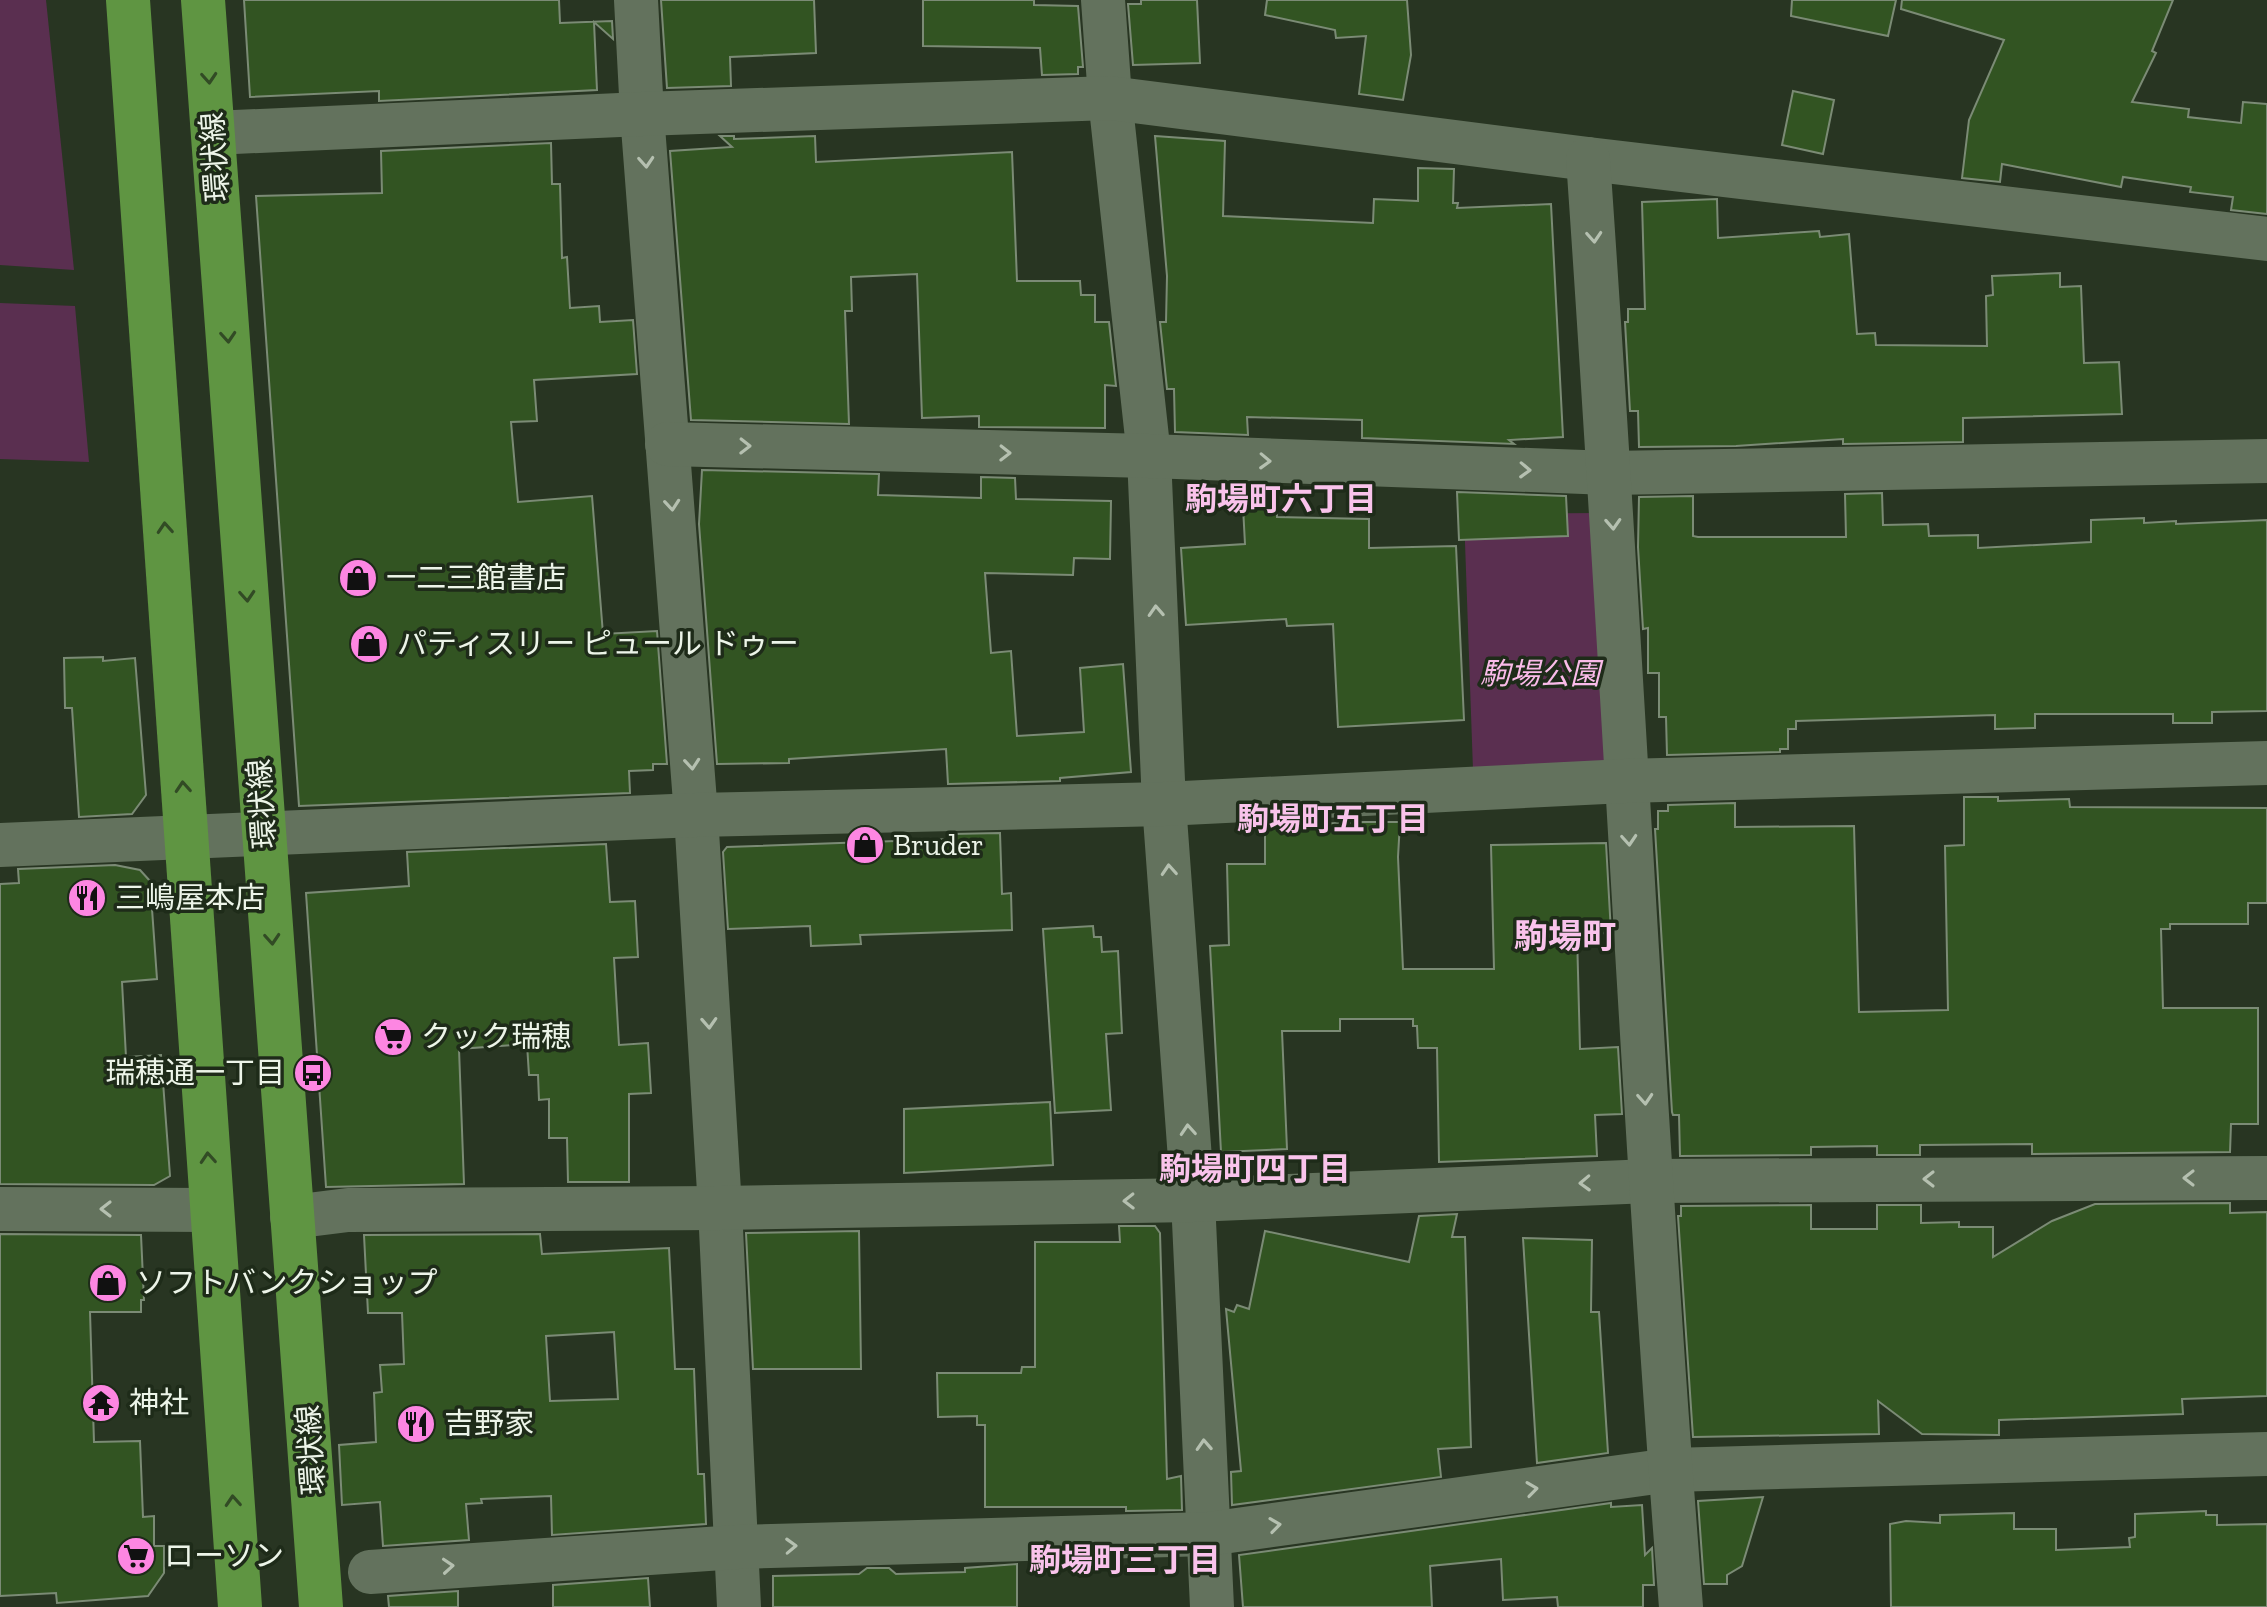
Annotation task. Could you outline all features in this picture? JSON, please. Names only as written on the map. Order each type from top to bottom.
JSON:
[{"type":"main road","points":[[128,0],[240,1607]]},
{"type":"main road","name":"環状線","points":[[203,0],[321,1607]]},
{"type":"street","points":[[636,0],[696,815],[720,1208],[739,1607]]},
{"type":"street","points":[[1103,0],[1110,98],[1149,456],[1164,804],[1193,1200],[1212,1607]]},
{"type":"street","points":[[213,133],[1110,98],[1588,159],[2267,239]]},
{"type":"street","points":[[1588,159],[1610,473],[1650,1181],[1681,1607]]},
{"type":"street","points":[[667,444],[1149,456],[1610,473],[2267,461]]},
{"type":"street","points":[[0,845],[696,815],[1164,804],[1625,781],[2267,763]]},
{"type":"street","points":[[292,1217],[348,1210],[720,1208],[1193,1200],[1650,1181],[2267,1178]]},
{"type":"street","points":[[0,1209],[212,1210]]},
{"type":"street","points":[[370,1572],[737,1547],[1208,1534],[1670,1470],[2267,1454]]},
{"type":"green space","points":[[0,0],[46,0],[74,270],[0,265]]},
{"type":"green space","points":[[0,303],[75,306],[89,462],[0,459]]},
{"type":"green space","name":"駒場公園","points":[[1604,513],[1614,763],[1473,770],[1464,514]]},
{"type":"building","points":[[244,0],[559,0],[560,23],[612,21],[613,39],[594,22],[597,90],[379,101],[379,91],[250,97]]},
{"type":"building","points":[[661,0],[814,0],[816,53],[730,57],[731,86],[667,88]]},
{"type":"building","points":[[923,0],[1034,0],[1034,5],[1078,6],[1083,67],[1078,67],[1078,74],[1042,75],[1040,48],[923,46]]},
{"type":"building","points":[[1141,0],[1197,0],[1200,63],[1133,65],[1128,4],[1141,4]]},
{"type":"building","points":[[1267,0],[1407,0],[1411,55],[1403,100],[1359,94],[1366,36],[1336,38],[1335,30],[1265,15]]},
{"type":"building","points":[[1792,0],[1896,0],[1888,36],[1791,16]]},
{"type":"building","points":[[1902,0],[2173,0],[2152,51],[2156,53],[2132,102],[2189,109],[2188,117],[2241,123],[2243,102],[2267,104],[2267,214],[2231,210],[2233,197],[2190,192],[2191,187],[2123,177],[2121,187],[2002,164],[2000,182],[1962,178],[1969,120],[2004,40],[1901,9]]},
{"type":"building","points":[[1793,91],[1834,100],[1823,154],[1782,145]]},
{"type":"building","points":[[720,136],[734,136],[734,139],[815,136],[816,162],[1012,152],[1017,281],[1080,281],[1081,295],[1095,295],[1095,322],[1109,322],[1116,386],[1105,385],[1105,428],[979,427],[979,416],[922,418],[917,274],[851,277],[852,311],[845,311],[849,424],[691,420],[670,151],[732,147]]},
{"type":"building","points":[[1155,136],[1225,141],[1223,216],[1373,223],[1374,199],[1418,201],[1418,168],[1454,169],[1453,203],[1458,203],[1457,208],[1551,204],[1563,437],[1509,440],[1514,444],[1362,438],[1362,420],[1247,417],[1248,435],[1175,432],[1174,389],[1167,389],[1160,322],[1166,322],[1167,276]]},
{"type":"building","points":[[551,143],[552,184],[560,184],[562,258],[567,257],[570,308],[599,306],[600,322],[633,320],[637,374],[534,380],[537,421],[511,422],[518,502],[592,496],[603,634],[657,631],[667,764],[653,764],[653,770],[629,771],[630,793],[299,806],[256,196],[382,193],[381,151]]},
{"type":"building","points":[[1717,199],[1718,238],[1819,231],[1820,237],[1849,234],[1857,334],[1875,333],[1876,345],[1987,346],[1986,296],[1993,295],[1992,276],[2060,273],[2060,287],[2081,286],[2084,363],[2119,362],[2122,414],[1963,418],[1963,442],[1843,444],[1843,439],[1736,446],[1639,447],[1638,411],[1630,411],[1625,322],[1628,322],[1628,309],[1645,309],[1642,202]]},
{"type":"building","points":[[702,470],[879,474],[878,495],[981,498],[981,477],[1015,478],[1016,499],[1111,501],[1110,559],[1074,558],[1073,575],[985,573],[991,653],[1011,651],[1017,736],[1084,732],[1080,668],[1123,664],[1131,772],[1060,778],[1060,781],[948,784],[946,749],[789,759],[789,763],[717,764],[699,524]]},
{"type":"building","points":[[1276,487],[1277,517],[1369,519],[1369,548],[1456,546],[1464,720],[1338,727],[1333,624],[1287,626],[1286,619],[1186,625],[1181,548],[1245,544],[1242,488]]},
{"type":"building","points":[[1457,492],[1566,496],[1568,536],[1459,540]]},
{"type":"building","points":[[1882,493],[1883,525],[1928,524],[1929,536],[1978,535],[1978,548],[2091,542],[2091,520],[2144,518],[2144,523],[2176,521],[2176,524],[2267,520],[2267,711],[2212,712],[2212,723],[2173,723],[2173,714],[2035,714],[2035,728],[1995,729],[1995,715],[1796,721],[1796,729],[1788,729],[1788,749],[1780,749],[1780,752],[1667,755],[1666,717],[1659,717],[1659,673],[1648,673],[1648,628],[1643,629],[1638,547],[1639,497],[1693,496],[1693,536],[1698,537],[1846,537],[1845,494]]},
{"type":"building","points":[[103,657],[103,661],[135,658],[146,795],[132,814],[79,817],[72,708],[65,708],[64,658]]},
{"type":"building","points":[[1964,797],[1998,797],[1998,801],[2069,799],[2070,807],[2267,808],[2267,903],[2248,903],[2248,924],[2170,924],[2170,929],[2161,929],[2163,1008],[2258,1008],[2258,1124],[2231,1124],[2230,1152],[2032,1154],[2032,1144],[1920,1145],[1920,1155],[1877,1155],[1877,1146],[1811,1147],[1811,1155],[1680,1156],[1679,1115],[1672,1112],[1655,829],[1658,829],[1658,811],[1668,811],[1668,805],[1735,803],[1735,827],[1854,826],[1859,1012],[1948,1010],[1945,846],[1964,845]]},
{"type":"building","points":[[1400,822],[1398,857],[1403,969],[1494,969],[1491,845],[1606,843],[1611,933],[1577,934],[1580,1049],[1618,1047],[1622,1114],[1595,1115],[1597,1156],[1439,1162],[1437,1048],[1418,1048],[1417,1026],[1413,1026],[1413,1019],[1340,1019],[1340,1031],[1282,1031],[1287,1149],[1221,1152],[1210,946],[1229,945],[1227,864],[1265,864],[1265,826]]},
{"type":"building","points":[[1000,833],[1002,894],[1011,893],[1012,930],[860,935],[861,944],[811,946],[810,926],[728,929],[723,852],[727,847],[952,839],[951,834]]},
{"type":"building","points":[[606,844],[610,902],[635,901],[638,957],[614,958],[619,1045],[648,1043],[651,1093],[629,1094],[629,1182],[568,1182],[567,1138],[549,1138],[549,1099],[539,1100],[538,1075],[529,1075],[527,1044],[459,1049],[464,1184],[326,1187],[306,893],[409,886],[407,852]]},
{"type":"building","points":[[115,865],[140,870],[150,881],[157,979],[122,982],[126,1057],[161,1055],[170,1176],[154,1185],[0,1184],[0,884],[19,883],[18,869]]},
{"type":"building","points":[[1093,926],[1094,937],[1101,937],[1102,952],[1118,951],[1122,1033],[1106,1034],[1111,1110],[1055,1113],[1043,929]]},
{"type":"building","points":[[1050,1102],[1053,1165],[904,1173],[904,1109]]},
{"type":"building","points":[[2230,1203],[2230,1213],[2267,1212],[2267,1396],[2182,1399],[2183,1414],[1999,1420],[1999,1435],[1922,1434],[1878,1401],[1879,1434],[1693,1437],[1678,1216],[1681,1216],[1681,1206],[1811,1205],[1811,1229],[1877,1229],[1877,1205],[1921,1205],[1921,1223],[1959,1222],[1959,1227],[1993,1227],[1993,1257],[2052,1221],[2095,1204]]},
{"type":"building","points":[[1457,1214],[1452,1237],[1465,1237],[1471,1447],[1438,1449],[1441,1477],[1232,1505],[1231,1472],[1241,1471],[1226,1309],[1234,1312],[1237,1305],[1249,1309],[1265,1231],[1409,1262],[1419,1216]]},
{"type":"building","points":[[1119,1226],[1155,1226],[1160,1233],[1167,1479],[1181,1476],[1182,1510],[985,1507],[985,1425],[977,1425],[977,1416],[938,1417],[937,1373],[1021,1373],[1022,1367],[1035,1367],[1035,1242],[1120,1242]]},
{"type":"building","points":[[859,1231],[861,1369],[753,1369],[746,1233]]},
{"type":"building","points":[[0,1234],[141,1235],[144,1300],[141,1300],[141,1312],[90,1312],[94,1442],[140,1441],[143,1517],[154,1516],[154,1546],[164,1546],[164,1573],[148,1596],[57,1603],[56,1593],[0,1596]]},
{"type":"building","points":[[540,1234],[542,1254],[669,1248],[675,1369],[694,1369],[698,1474],[704,1474],[706,1524],[552,1535],[551,1496],[481,1499],[482,1503],[466,1504],[469,1540],[383,1546],[380,1502],[342,1505],[339,1445],[376,1442],[374,1393],[382,1392],[380,1365],[404,1364],[402,1313],[368,1313],[364,1235]],"holes":[[[614,1332],[618,1399],[550,1401],[546,1336]]]},
{"type":"building","points":[[1523,1238],[1592,1240],[1591,1312],[1599,1312],[1608,1453],[1537,1463]]},
{"type":"building","points":[[1763,1497],[1742,1566],[1727,1575],[1727,1584],[1704,1584],[1698,1501]]},
{"type":"building","points":[[1611,1503],[1611,1507],[1642,1505],[1645,1555],[1652,1548],[1654,1585],[1643,1585],[1643,1607],[1558,1607],[1557,1597],[1503,1600],[1501,1559],[1430,1566],[1432,1607],[1243,1607],[1239,1555]]},
{"type":"building","points":[[2206,1511],[2206,1515],[2217,1515],[2217,1525],[2267,1524],[2267,1607],[1891,1607],[1890,1524],[1906,1521],[1940,1523],[1940,1515],[2014,1513],[2014,1529],[2056,1529],[2056,1550],[2130,1547],[2129,1538],[2135,1537],[2135,1514]]},
{"type":"building","points":[[1017,1564],[1017,1607],[773,1607],[773,1576],[859,1574],[867,1568],[889,1568],[896,1574],[965,1572],[965,1568]]},
{"type":"building","points":[[648,1578],[650,1607],[553,1607],[553,1585]]},
{"type":"building","points":[[458,1591],[458,1607],[389,1607],[388,1596]]},
{"type":"place","name":"一二三館書店","points":[[358,578]]},
{"type":"place","name":"パティスリー ピュール ドゥー","points":[[369,644]]},
{"type":"place","name":"Bruder","points":[[865,845]]},
{"type":"place","name":"三嶋屋本店","points":[[87,898]]},
{"type":"place","name":"クック瑞穂","points":[[393,1037]]},
{"type":"place","name":"瑞穂通一丁目","points":[[313,1073]]},
{"type":"place","name":"ソフトバンクショップ","points":[[108,1283]]},
{"type":"place","name":"神社","points":[[101,1403]]},
{"type":"place","name":"吉野家","points":[[416,1424]]},
{"type":"place","name":"ローソン","points":[[136,1556]]},
{"type":"district","name":"駒場町六丁目","points":[[1281,499]]},
{"type":"district","name":"駒場町五丁目","points":[[1333,819]]},
{"type":"district","name":"駒場町","points":[[1565,936]]},
{"type":"district","name":"駒場町四丁目","points":[[1255,1169]]},
{"type":"district","name":"駒場町三丁目","points":[[1125,1560]]}]
